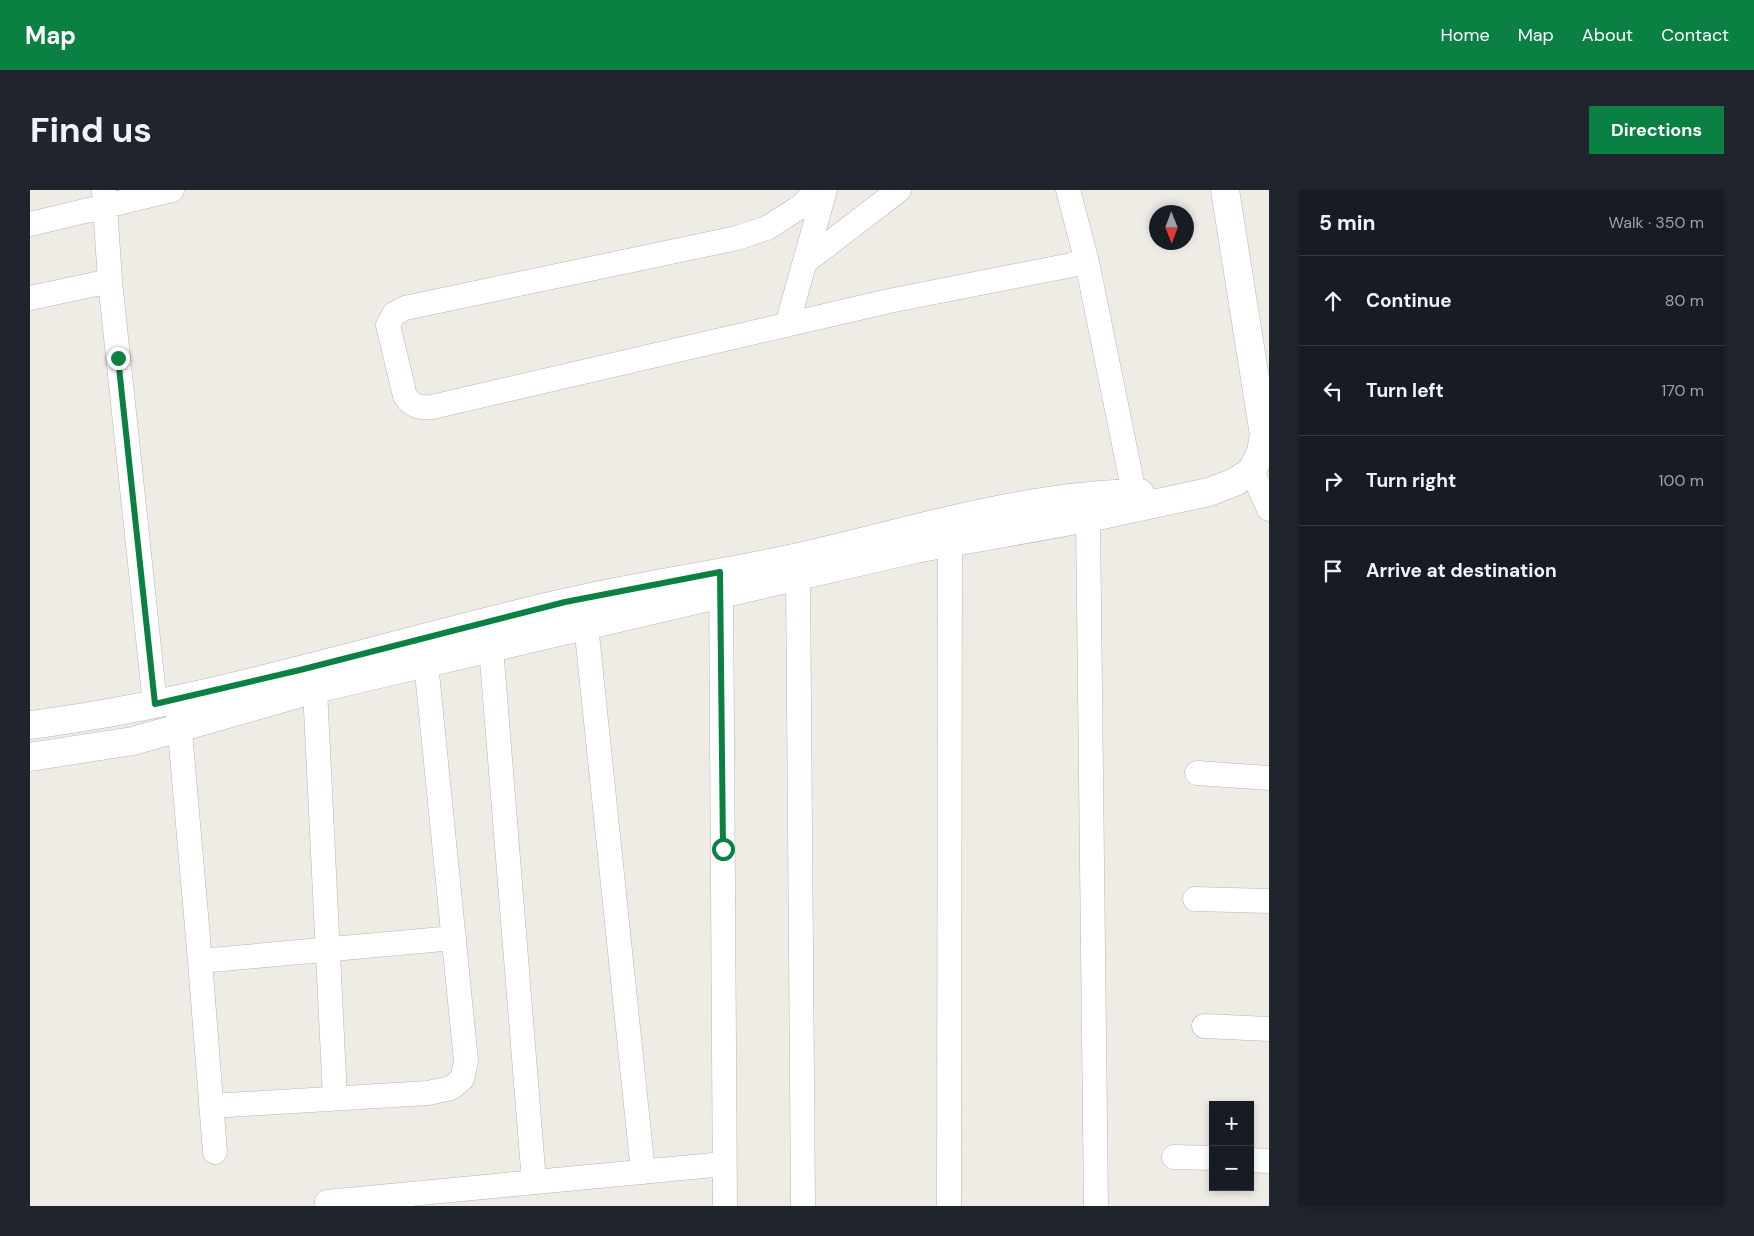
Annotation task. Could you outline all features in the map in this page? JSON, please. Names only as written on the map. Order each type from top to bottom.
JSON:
[{"type":"main road","points":[[30,757],[133,741],[314,689],[586,625],[721,583],[796,557],[950,532],[1088,518],[1209,492],[1235,482],[1261,458],[1264,436],[1225,190]]},
{"type":"main road","points":[[30,725],[166,701],[300,670],[565,602],[721,583],[798,576],[950,532],[1020,505],[1084,496],[1209,492]]},
{"type":"street","points":[[30,224],[105,198],[172,190]]},
{"type":"street","points":[[818,190],[800,207],[767,228],[737,238],[405,308],[394,314],[388,325],[405,396],[412,405],[426,408],[888,301],[1087,262]]},
{"type":"street","points":[[787,325],[825,190]]},
{"type":"street","points":[[805,262],[899,190]]},
{"type":"street","points":[[1068,190],[1087,262],[1134,493]]},
{"type":"street","points":[[105,198],[110,281],[166,701],[180,727],[215,1152]]},
{"type":"street","points":[[30,298],[110,281]]},
{"type":"street","points":[[1261,458],[1269,509]]},
{"type":"street","points":[[1088,518],[1096,1206]]},
{"type":"street","points":[[949,1206],[950,532]]},
{"type":"street","points":[[798,576],[803,1206]]},
{"type":"street","points":[[721,583],[725,1206]]},
{"type":"street","points":[[586,625],[644,1172]]},
{"type":"street","points":[[491,647],[534,1182]]},
{"type":"street","points":[[211,1106],[428,1093],[451,1088],[462,1079],[466,1061],[426,663]]},
{"type":"street","points":[[314,689],[335,1098]]},
{"type":"street","points":[[1197,773],[1269,778]]},
{"type":"street","points":[[1195,899],[1269,901]]},
{"type":"street","points":[[200,961],[454,938]]},
{"type":"street","points":[[1204,1026],[1269,1029]]},
{"type":"street","points":[[1174,1157],[1209,1158]]},
{"type":"street","points":[[1254,1160],[1269,1161]]},
{"type":"street","points":[[327,1202],[426,1199],[534,1182],[724,1164]]},
{"type":"route","points":[[118,358],[155,704],[300,670],[565,602],[720,572],[722,594],[723,849]]}]
